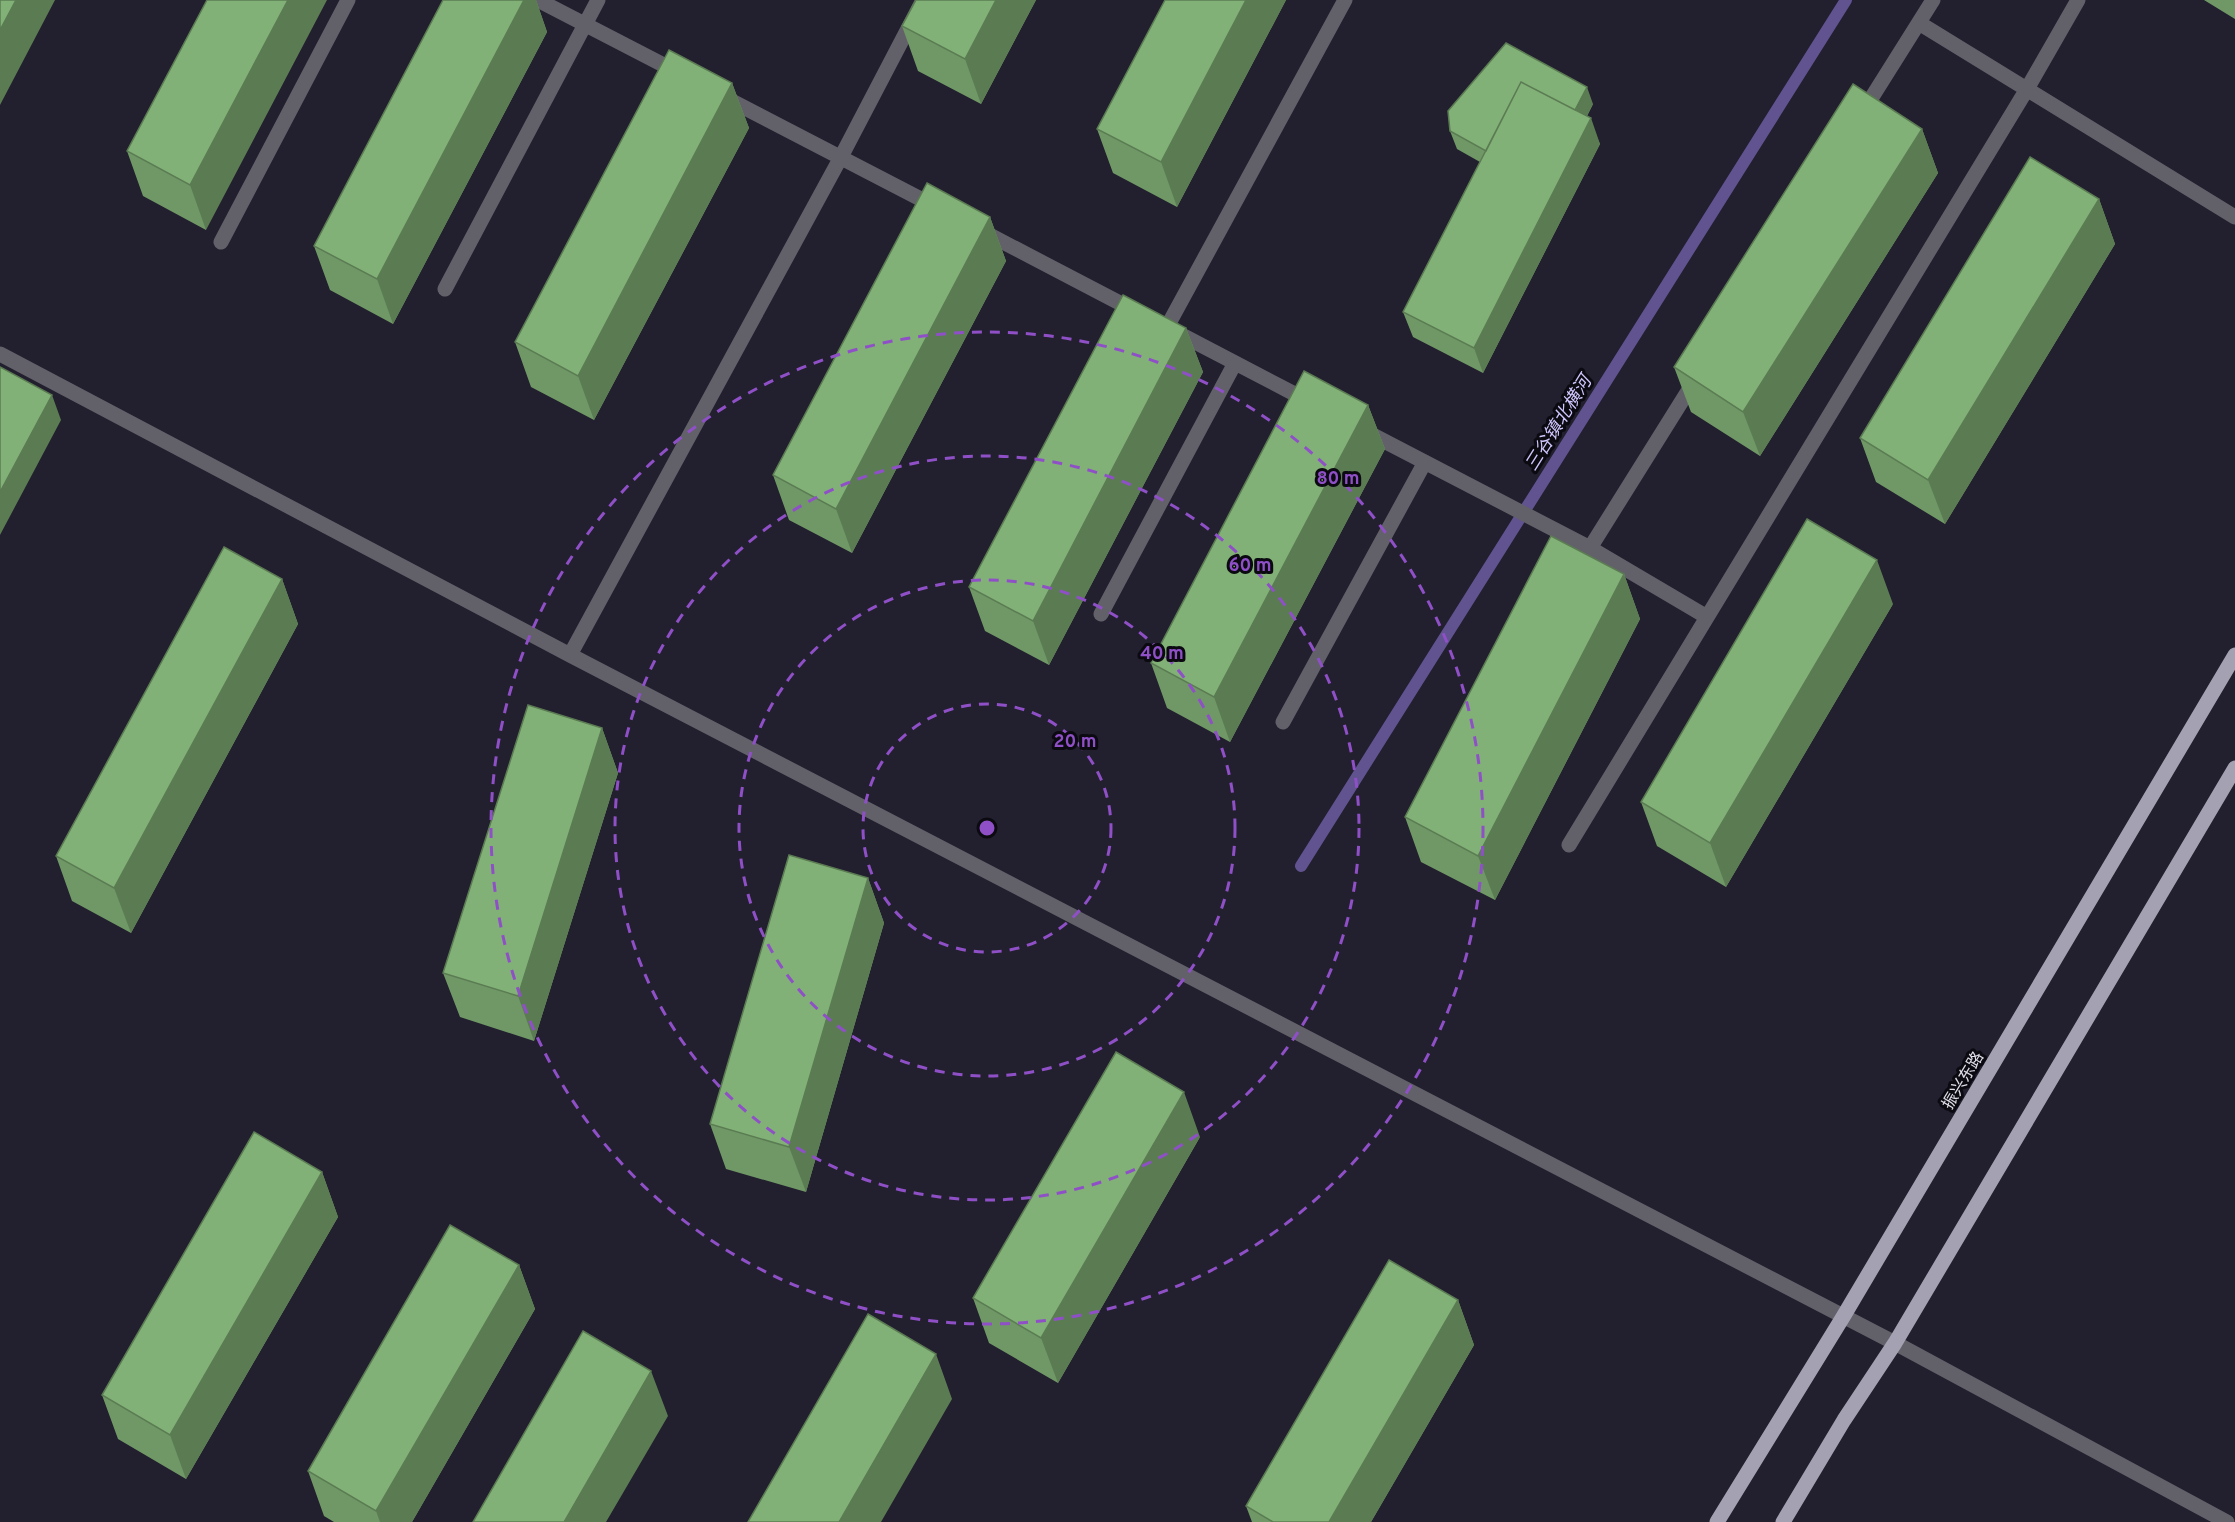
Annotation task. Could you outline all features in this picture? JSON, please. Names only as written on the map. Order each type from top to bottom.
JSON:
[{"type":"main road","name":"振兴东路","points":[[1717,1522],[1844,1317],[2235,655]]},
{"type":"main road","points":[[1783,1522],[1844,1420],[1895,1343],[2235,768]]},
{"type":"street","points":[[221,242],[348,0]]},
{"type":"street","points":[[538,0],[692,80]]},
{"type":"street","points":[[445,289],[598,0]]},
{"type":"street","points":[[570,655],[923,0]]},
{"type":"street","points":[[1157,322],[1345,0]]},
{"type":"street","points":[[1856,124],[1933,0]]},
{"type":"street","points":[[1569,845],[2027,89],[2078,0]]},
{"type":"street","points":[[1919,23],[2235,217]]},
{"type":"street","points":[[713,91],[1320,407]]},
{"type":"street","points":[[0,354],[570,655],[1895,1343],[2227,1522]]},
{"type":"street","points":[[1101,614],[1235,363]]},
{"type":"street","points":[[1590,548],[1704,366]]},
{"type":"street","points":[[1352,423],[1590,548],[1707,617]]},
{"type":"street","points":[[1283,723],[1425,462]]},
{"type":"building","points":[[0,0],[16,0],[0,30]]},
{"type":"building","points":[[207,0],[288,0],[190,185],[127,151]]},
{"type":"building","points":[[443,0],[524,0],[377,279],[314,246]]},
{"type":"building","points":[[916,0],[996,0],[965,59],[902,26]]},
{"type":"building","points":[[1165,0],[1246,0],[1161,162],[1097,129]]},
{"type":"building","points":[[1506,43],[1587,87],[1575,110],[1521,82],[1486,151],[1450,131],[1448,111]]},
{"type":"building","points":[[669,50],[732,83],[578,376],[515,342]]},
{"type":"building","points":[[1521,82],[1591,118],[1474,348],[1403,312]]},
{"type":"building","points":[[1853,84],[1922,129],[1743,412],[1674,367]]},
{"type":"building","points":[[2030,157],[2099,199],[1928,480],[1860,438]]},
{"type":"building","points":[[927,183],[990,217],[836,509],[773,475]]},
{"type":"building","points":[[1123,295],[1186,328],[1033,621],[969,587]]},
{"type":"building","points":[[0,367],[52,395],[0,492]]},
{"type":"building","points":[[1304,371],[1368,405],[1214,697],[1151,663]]},
{"type":"building","points":[[1807,519],[1877,560],[1710,843],[1641,802]]},
{"type":"building","points":[[1551,536],[1624,574],[1478,856],[1405,817]]},
{"type":"building","points":[[224,547],[282,579],[114,888],[56,856]]},
{"type":"building","points":[[528,705],[602,728],[518,996],[443,973]]},
{"type":"building","points":[[789,855],[868,878],[789,1147],[710,1124]]},
{"type":"building","points":[[1116,1052],[1184,1092],[1041,1338],[973,1298]]},
{"type":"building","points":[[254,1132],[322,1172],[170,1435],[102,1395]]},
{"type":"building","points":[[450,1225],[519,1265],[376,1511],[308,1471]]},
{"type":"building","points":[[1389,1260],[1458,1300],[1329,1522],[1273,1522],[1246,1506]]},
{"type":"building","points":[[868,1314],[936,1354],[839,1522],[748,1522]]},
{"type":"building","points":[[583,1331],[651,1371],[564,1522],[473,1522]]},
{"type":"waterway","name":"三谷镇北横河","points":[[1301,866],[1846,0]]}]
